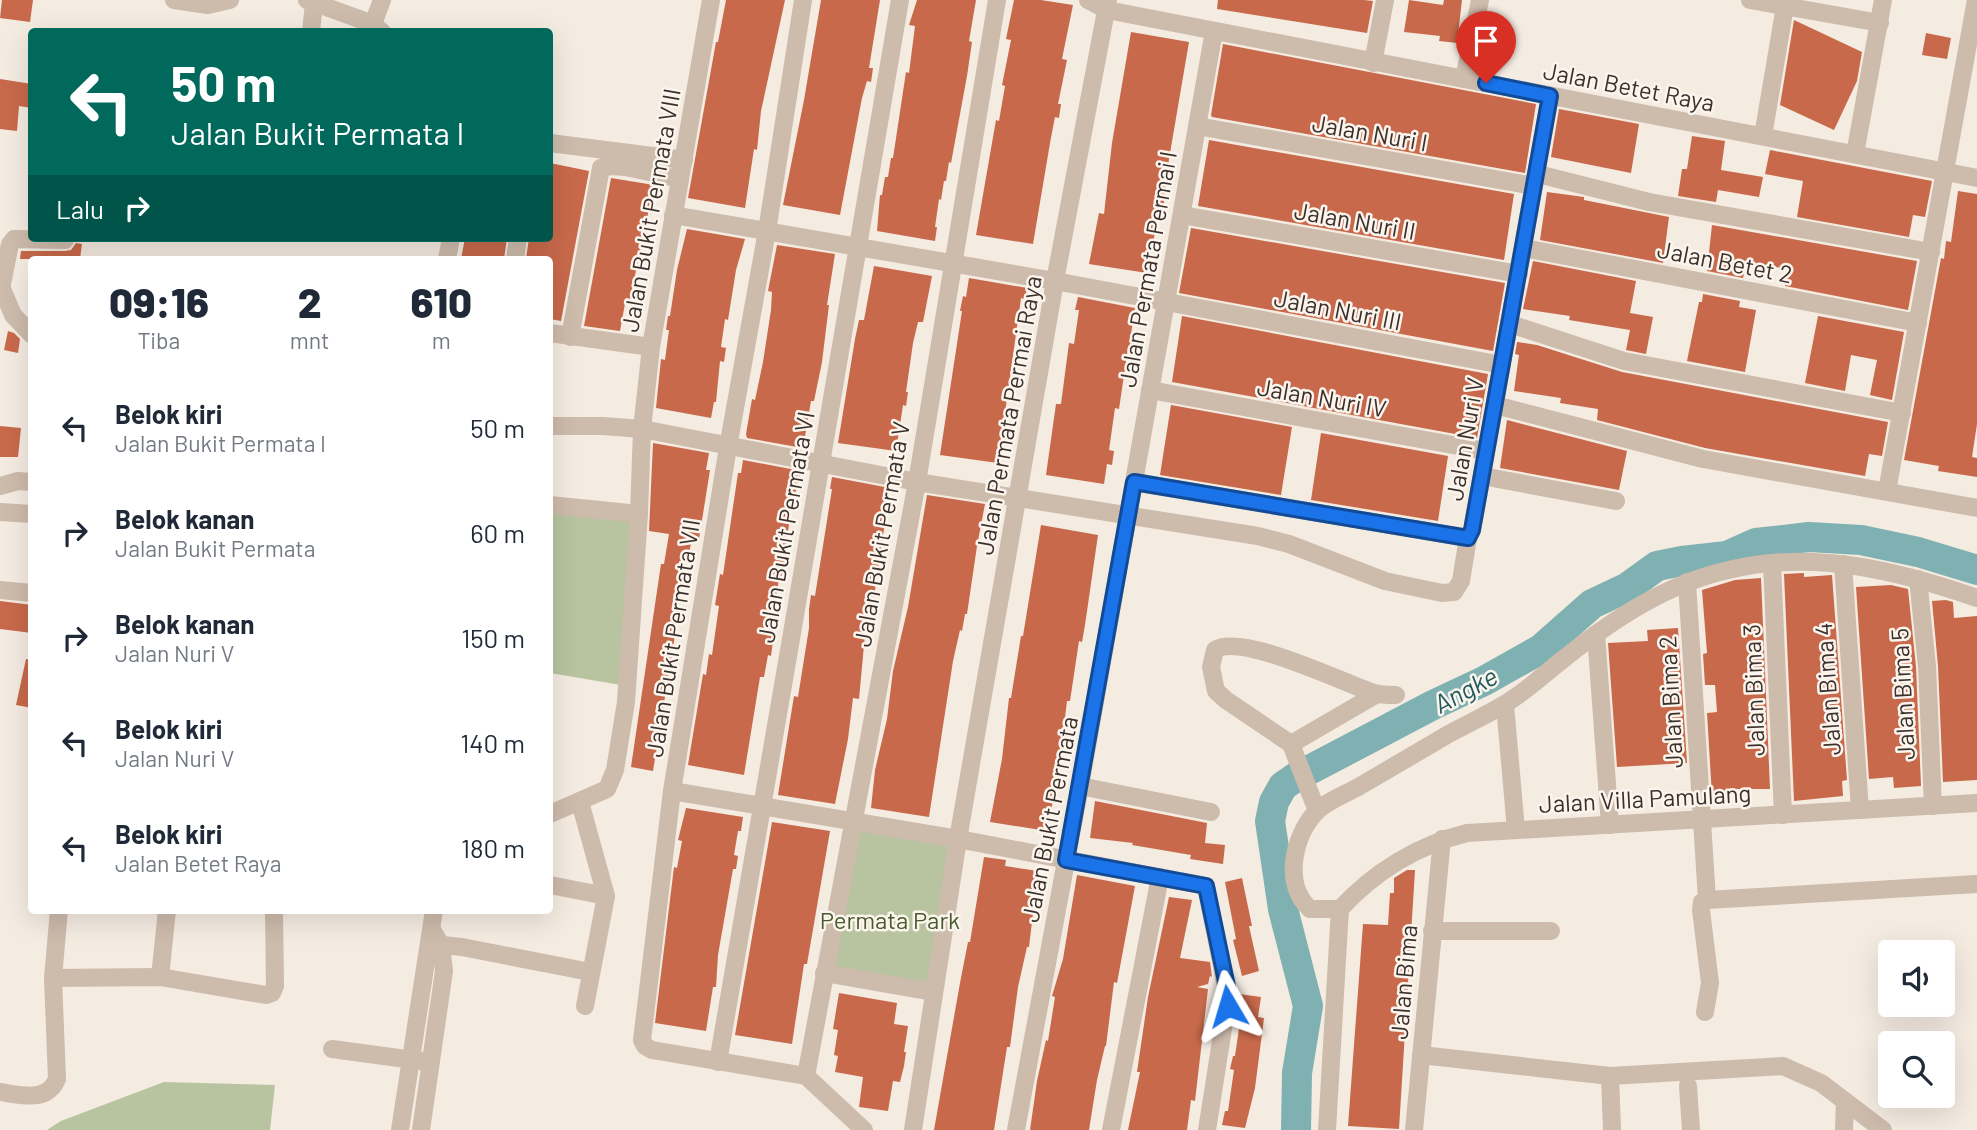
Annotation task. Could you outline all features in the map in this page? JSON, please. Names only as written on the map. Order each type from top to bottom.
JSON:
[{"type":"street","points":[[174,0],[230,0]]},
{"type":"street","points":[[311,28],[311,1],[378,28],[382,0]]},
{"type":"street","name":"Jalan Bukit Permata VIII","points":[[553,813],[607,789],[615,769],[626,702],[642,429],[651,347],[711,0]]},
{"type":"street","name":"Jalan Bukit Permata VII","points":[[803,0],[767,231],[671,791],[642,1040],[645,1046],[652,1050],[806,1076]]},
{"type":"street","name":"Jalan Bukit Permata VI","points":[[718,1062],[900,0]]},
{"type":"street","name":"Jalan Bukit Permata V","points":[[806,1076],[917,482],[951,264],[997,0]]},
{"type":"street","name":"Jalan Betet Raya","points":[[1088,0],[1214,31],[1373,63],[1977,178]]},
{"type":"street","points":[[1373,63],[1385,0]]},
{"type":"street","points":[[1464,79],[1480,0]]},
{"type":"street","points":[[1750,0],[1880,23]]},
{"type":"street","points":[[1855,154],[1884,0]]},
{"type":"street","points":[[1887,491],[1976,0]]},
{"type":"street","name":"Jalan Permata Permai Raya","points":[[913,1130],[958,839],[1055,282],[1107,5]]},
{"type":"street","points":[[1763,136],[1785,6]]},
{"type":"street","name":"Jalan Permata Permai I","points":[[1128,516],[1214,31]]},
{"type":"street","name":"Jalan Nuri V","points":[[1134,482],[1468,538],[1472,530],[1550,96]]},
{"type":"street","name":"Jalan Nuri I","points":[[1197,126],[1536,180],[1931,252]]},
{"type":"street","points":[[553,144],[684,160]]},
{"type":"street","points":[[570,337],[601,168],[620,167],[680,179]]},
{"type":"street","name":"Jalan Nuri III","points":[[673,215],[1166,302],[1502,365]]},
{"type":"street","name":"Jalan Nuri II","points":[[1182,215],[1519,274]]},
{"type":"street","points":[[28,239],[14,239],[10,244],[1,284],[13,315],[28,331]]},
{"type":"street","name":"Jalan Betet 2","points":[[1524,248],[1918,323]]},
{"type":"street","points":[[1510,324],[1624,361],[1902,413]]},
{"type":"street","points":[[553,334],[651,347]]},
{"type":"street","name":"Jalan Nuri IV","points":[[1150,390],[1486,451]]},
{"type":"street","points":[[1495,405],[1703,459],[1977,508]]},
{"type":"street","points":[[553,426],[642,429],[917,482],[1258,536],[1289,544],[1385,581],[1449,593],[1457,589],[1461,581],[1468,538]]},
{"type":"street","points":[[1482,476],[1616,501]]},
{"type":"street","points":[[0,486],[18,481],[28,482]]},
{"type":"street","points":[[553,505],[639,514]]},
{"type":"street","points":[[0,512],[28,514]]},
{"type":"street","name":"Jalan Bukit Permata","points":[[1016,1130],[1128,516]]},
{"type":"street","points":[[1327,1130],[1340,908],[1310,909],[1301,901],[1293,871],[1296,850],[1313,804],[1505,705],[1596,634],[1642,603],[1687,582],[1736,568],[1796,561],[1882,569],[1977,597]]},
{"type":"street","name":"Jalan Bima 3","points":[[1772,564],[1783,814]]},
{"type":"street","name":"Jalan Bima 4","points":[[1843,564],[1860,810]]},
{"type":"street","name":"Jalan Bima 5","points":[[1918,579],[1927,666],[1933,806]]},
{"type":"street","name":"Jalan Bima 2","points":[[1687,582],[1707,900],[1702,902],[1701,910],[1710,983],[1705,1012]]},
{"type":"street","points":[[0,590],[28,593]]},
{"type":"street","points":[[1596,634],[1610,825]]},
{"type":"street","points":[[1313,804],[1294,751],[1216,691],[1211,667],[1215,650],[1220,646],[1234,645],[1257,649],[1377,694],[1396,695]]},
{"type":"street","points":[[1294,751],[1377,694]]},
{"type":"street","points":[[1505,705],[1516,830]]},
{"type":"street","points":[[1080,786],[1211,811]]},
{"type":"street","points":[[671,791],[958,839],[1206,886],[1228,991],[1228,1006],[1207,1130]]},
{"type":"street","points":[[580,802],[606,896],[585,1006]]},
{"type":"street","name":"Jalan Villa Pamulang","points":[[1340,908],[1361,886],[1419,849],[1442,839],[1467,833],[1977,803]]},
{"type":"street","name":"Jalan Bima","points":[[1414,1130],[1442,839]]},
{"type":"street","points":[[1111,1130],[1160,877]]},
{"type":"street","points":[[1707,900],[1977,884]]},
{"type":"street","points":[[553,886],[606,896]]},
{"type":"street","points":[[0,1093],[40,1096],[55,1086],[57,1071],[54,978],[59,914]]},
{"type":"street","points":[[160,977],[167,914]]},
{"type":"street","points":[[54,978],[160,977],[260,995],[272,993],[276,970],[274,914]]},
{"type":"street","points":[[400,1130],[434,939],[434,914]]},
{"type":"street","points":[[1432,932],[1551,931]]},
{"type":"street","points":[[434,939],[590,972]]},
{"type":"street","points":[[421,1130],[444,971],[434,939]]},
{"type":"street","points":[[824,973],[933,992]]},
{"type":"street","points":[[332,1049],[431,1063]]},
{"type":"street","points":[[1421,1055],[1610,1076],[1783,1066],[1821,1083],[1883,1130]]},
{"type":"street","points":[[806,1076],[863,1130]]},
{"type":"street","points":[[1610,1076],[1612,1130]]},
{"type":"street","points":[[1688,1086],[1691,1130]]},
{"type":"street","points":[[1844,1130],[1845,1101]]},
{"type":"green space","points":[[553,505],[639,510],[627,686],[553,674]]},
{"type":"green space","name":"Permata Park","points":[[852,822],[958,839],[933,992],[824,973]]},
{"type":"green space","points":[[164,1082],[275,1085],[270,1130],[47,1130],[61,1121]]},
{"type":"building","points":[[2,0],[33,0],[30,22],[0,18]]},
{"type":"building","points":[[726,0],[785,0],[761,111],[757,150],[754,149],[745,208],[688,198]]},
{"type":"building","points":[[821,0],[880,0],[869,68],[873,68],[871,82],[867,81],[862,98],[840,215],[783,205]]},
{"type":"building","points":[[917,0],[976,0],[969,41],[972,42],[967,76],[951,163],[949,162],[941,200],[939,199],[935,241],[877,231],[880,195],[893,158],[906,72],[909,73],[915,26],[909,25]]},
{"type":"building","points":[[1014,0],[1041,0],[1073,5],[1062,59],[1067,60],[1058,104],[1061,104],[1059,118],[1055,117],[1033,244],[976,235],[996,120],[999,121],[1005,86],[1002,85],[1011,40],[1006,39]]},
{"type":"building","points":[[1218,0],[1373,1],[1367,33],[1217,9]]},
{"type":"building","points":[[1409,0],[1443,5],[1444,0],[1462,0],[1457,43],[1439,41],[1440,36],[1404,32]]},
{"type":"building","points":[[1794,20],[1862,52],[1857,81],[1834,130],[1780,105]]},
{"type":"building","points":[[1131,32],[1189,42],[1162,218],[1158,218],[1147,273],[1089,264],[1099,213],[1104,214],[1112,143]]},
{"type":"building","points":[[1926,33],[1951,38],[1947,59],[1922,55]]},
{"type":"building","points":[[1223,44],[1536,104],[1525,173],[1212,117]]},
{"type":"building","points":[[0,79],[28,83],[28,107],[19,106],[17,131],[0,129]]},
{"type":"building","points":[[1559,109],[1639,124],[1631,173],[1551,157]]},
{"type":"building","points":[[1692,136],[1725,141],[1721,170],[1763,177],[1759,197],[1718,190],[1716,202],[1678,196],[1682,169],[1687,169]]},
{"type":"building","points":[[1209,140],[1514,194],[1504,260],[1198,206]]},
{"type":"building","points":[[1770,150],[1932,181],[1925,217],[1913,215],[1909,237],[1797,217],[1803,181],[1765,174]]},
{"type":"building","points":[[553,164],[589,171],[561,321],[553,320],[553,256],[526,256],[528,242],[553,242]]},
{"type":"building","points":[[611,178],[654,185],[630,299],[626,298],[620,331],[584,326]]},
{"type":"building","points":[[1958,191],[1977,194],[1977,424],[1972,457],[1977,458],[1977,477],[1938,471],[1939,466],[1904,460],[1941,258],[1944,259],[1946,241],[1951,242]]},
{"type":"building","points":[[1547,192],[1584,197],[1584,200],[1669,217],[1663,263],[1540,240]]},
{"type":"building","points":[[1712,225],[1917,261],[1908,310],[1785,286],[1788,269],[1747,262],[1743,278],[1707,271]]},
{"type":"building","points":[[1191,228],[1505,283],[1493,351],[1179,293]]},
{"type":"building","points":[[687,229],[745,239],[736,270],[728,320],[725,319],[721,347],[726,348],[724,362],[720,361],[716,402],[711,418],[656,408],[661,359],[665,360],[669,330],[666,330],[668,316]]},
{"type":"building","points":[[464,242],[506,242],[504,256],[462,256]]},
{"type":"building","points":[[76,243],[82,244],[80,256],[28,256],[28,259],[20,259],[21,251],[71,250]]},
{"type":"building","points":[[777,245],[835,254],[822,362],[814,401],[811,401],[803,448],[747,438],[746,434],[752,399],[755,400],[763,362],[771,310],[772,292],[768,291]]},
{"type":"building","points":[[1533,261],[1636,281],[1630,313],[1653,317],[1646,354],[1626,350],[1630,330],[1569,320],[1570,316],[1523,309]]},
{"type":"building","points":[[874,266],[932,276],[923,322],[918,322],[913,343],[906,406],[903,405],[896,451],[838,443],[855,339],[859,320],[864,320]]},
{"type":"building","points":[[969,278],[1027,288],[1025,299],[1021,298],[998,463],[940,455],[960,311],[963,296],[966,297]]},
{"type":"building","points":[[1703,294],[1740,301],[1739,307],[1756,310],[1745,372],[1687,361]]},
{"type":"building","points":[[1078,297],[1135,308],[1132,348],[1128,348],[1119,409],[1115,408],[1109,450],[1114,451],[1112,465],[1107,464],[1104,484],[1046,475],[1056,404],[1061,404],[1069,343],[1074,344]]},
{"type":"building","points":[[1182,316],[1488,374],[1477,438],[1172,382]]},
{"type":"building","points":[[1818,316],[1904,332],[1892,400],[1870,395],[1877,360],[1851,355],[1845,391],[1805,383]]},
{"type":"building","points":[[8,331],[20,339],[18,353],[4,350]]},
{"type":"building","points":[[1517,342],[1537,345],[1622,372],[1888,422],[1882,456],[1869,454],[1865,476],[1705,448],[1597,420],[1598,409],[1560,403],[1561,398],[1514,391],[1519,355],[1515,354]]},
{"type":"building","points":[[1171,405],[1292,427],[1281,495],[1160,475]]},
{"type":"building","points":[[1507,420],[1627,451],[1619,490],[1500,468]]},
{"type":"building","points":[[0,426],[21,428],[18,457],[0,457]]},
{"type":"building","points":[[1321,433],[1448,456],[1438,521],[1311,500]]},
{"type":"building","points":[[653,443],[709,453],[706,470],[710,470],[699,539],[692,538],[688,559],[685,558],[653,771],[631,767],[661,564],[664,564],[669,534],[649,531]]},
{"type":"building","points":[[743,460],[801,471],[779,579],[772,625],[775,625],[771,656],[768,655],[764,677],[760,677],[744,775],[688,765],[703,674],[706,675],[709,654],[712,655],[719,606],[715,605],[720,574],[723,575],[738,473],[741,473]]},
{"type":"building","points":[[832,477],[890,488],[874,597],[870,596],[859,699],[853,698],[835,804],[778,795],[794,696],[798,697],[809,628],[811,595],[815,596]]},
{"type":"building","points":[[927,495],[985,504],[967,614],[962,631],[960,630],[953,661],[929,817],[871,808],[875,770],[887,719],[893,671],[908,607]]},
{"type":"building","points":[[1041,525],[1098,535],[1085,625],[1082,642],[1079,641],[1070,701],[1067,701],[1058,775],[1047,831],[990,822],[1002,759],[1009,698],[1023,636]]},
{"type":"building","points":[[1804,573],[1804,577],[1832,575],[1847,780],[1842,781],[1843,796],[1794,801],[1784,574]]},
{"type":"building","points":[[1761,578],[1770,789],[1731,789],[1731,795],[1712,796],[1707,713],[1717,712],[1715,685],[1705,685],[1703,654],[1707,653],[1702,590],[1735,580]]},
{"type":"building","points":[[1891,585],[1908,589],[1916,667],[1921,786],[1894,788],[1893,777],[1869,779],[1856,587]]},
{"type":"building","points":[[0,601],[28,604],[28,632],[0,629]]},
{"type":"building","points":[[1932,601],[1953,602],[1954,618],[1977,616],[1977,780],[1943,782]]},
{"type":"building","points":[[1678,628],[1687,763],[1617,767],[1608,643],[1648,641],[1647,630]]},
{"type":"building","points":[[26,659],[28,659],[28,707],[16,705]]},
{"type":"building","points":[[1095,801],[1207,823],[1205,843],[1225,845],[1223,864],[1190,859],[1191,855],[1132,845],[1133,843],[1090,838]]},
{"type":"building","points":[[686,808],[743,817],[741,831],[738,831],[734,855],[738,856],[736,869],[733,869],[718,955],[716,987],[713,987],[706,1031],[655,1023],[674,867],[677,868],[682,841],[678,840]]},
{"type":"building","points":[[772,822],[830,831],[807,964],[804,964],[792,1044],[735,1035]]},
{"type":"building","points":[[984,857],[1006,860],[1005,866],[1038,871],[1029,947],[1018,987],[994,1130],[934,1130],[960,983],[970,942]]},
{"type":"building","points":[[1407,870],[1415,870],[1399,1129],[1348,1126],[1363,924],[1388,925],[1394,878]]},
{"type":"building","points":[[1077,875],[1135,886],[1117,983],[1114,982],[1106,1046],[1089,1130],[1030,1130],[1037,1081],[1046,1040],[1048,1041],[1055,997],[1052,996],[1063,959]]},
{"type":"building","points":[[1242,878],[1259,971],[1242,976],[1233,940],[1236,939],[1225,882]]},
{"type":"building","points":[[1169,897],[1192,900],[1180,958],[1210,962],[1212,977],[1210,976],[1208,984],[1197,987],[1208,989],[1195,1101],[1191,1100],[1187,1130],[1128,1130],[1140,1072],[1137,1072],[1148,997]]},
{"type":"building","points":[[839,993],[897,1003],[894,1024],[908,1026],[904,1066],[900,1082],[893,1081],[888,1111],[859,1107],[863,1077],[835,1072],[838,1056],[834,1055],[838,1030],[833,1029]]},
{"type":"building","points":[[1239,994],[1261,997],[1258,1017],[1264,1018],[1255,1088],[1245,1128],[1222,1125],[1225,1111],[1228,1111],[1234,1070],[1230,1069],[1235,1056],[1242,1008],[1238,1007]]},
{"type":"waterway","name":"Angke","points":[[1296,1130],[1297,1073],[1308,1006],[1283,909],[1270,821],[1274,802],[1283,786],[1541,649],[1592,604],[1628,587],[1657,566],[1727,556],[1756,543],[1809,537],[1861,540],[1918,552],[1977,570]]},
{"type":"route","points":[[1228,1006],[1228,991],[1206,886],[1066,860],[1134,482],[1468,538],[1472,530],[1550,96],[1486,83]]}]
